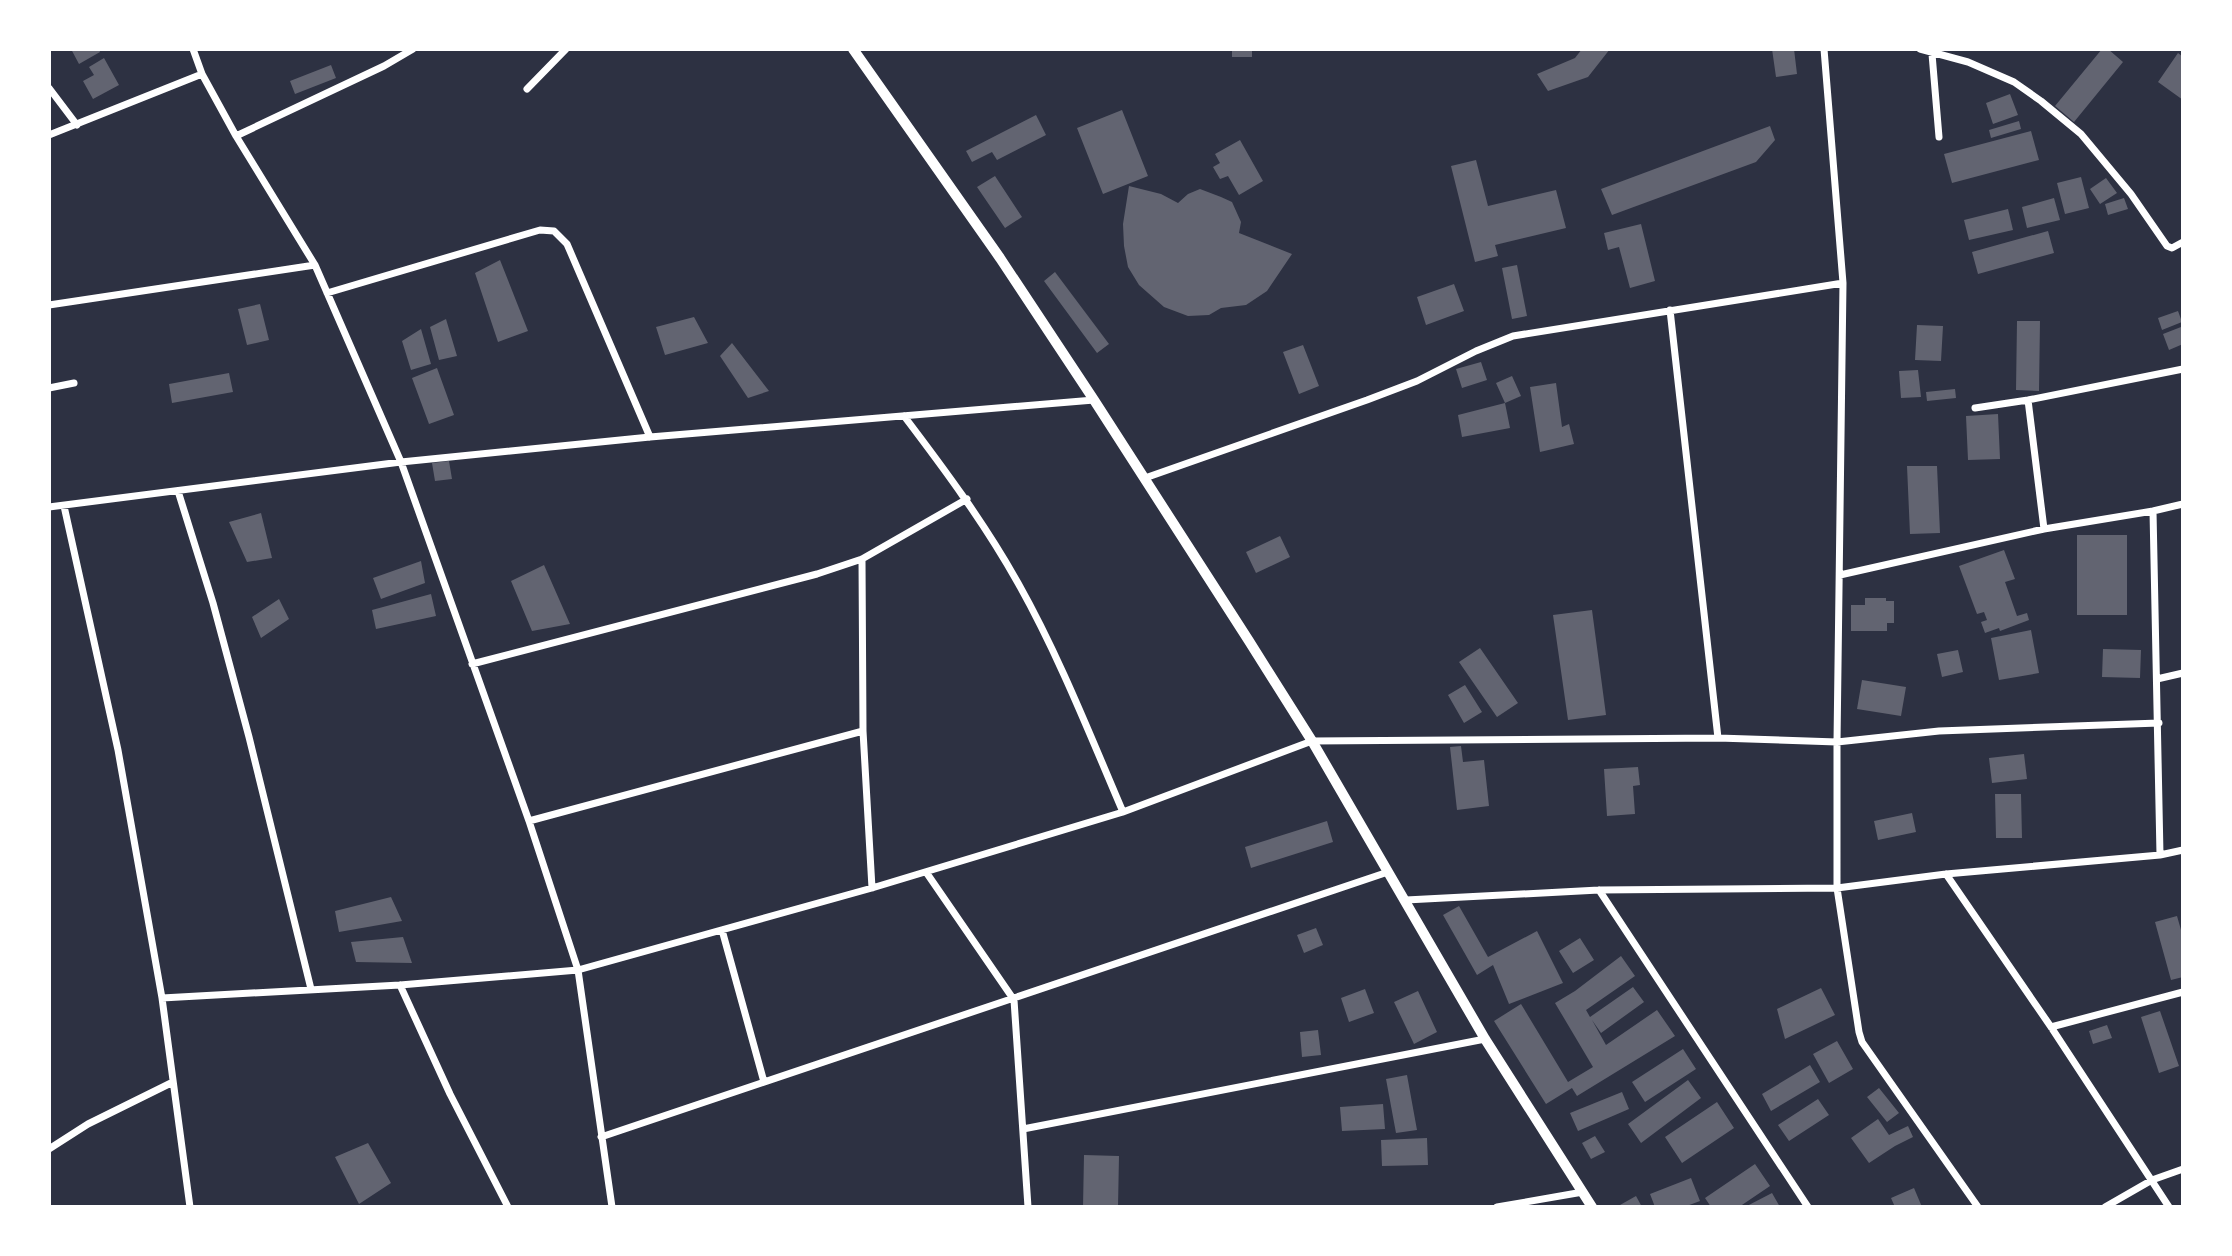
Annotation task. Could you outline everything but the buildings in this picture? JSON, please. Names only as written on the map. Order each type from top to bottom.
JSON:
[{"type":"main road","points":[[853,49],[992,247],[1094,400],[1312,741],[1485,1039],[1592,1207]]},
{"type":"street","points":[[193,49],[202,74],[236,136],[315,265],[401,462],[529,821],[578,970],[612,1207]]},
{"type":"street","points":[[236,136],[384,66],[413,49]]},
{"type":"street","points":[[1824,49],[1843,283],[1837,888],[1862,1042],[1978,1207]]},
{"type":"street","points":[[1920,49],[1968,62],[2014,82],[2041,101],[2081,134],[2131,194],[2167,246],[2172,248],[2183,242]]},
{"type":"street","points":[[527,89],[561,51]]},
{"type":"street","points":[[1932,54],[1939,137]]},
{"type":"street","points":[[49,135],[202,74]]},
{"type":"street","points":[[49,88],[77,125]]},
{"type":"street","points":[[327,293],[540,230],[554,231],[567,244],[650,436]]},
{"type":"street","points":[[49,305],[315,265]]},
{"type":"street","points":[[1144,478],[1417,381],[1476,351],[1513,336],[1843,283]]},
{"type":"street","points":[[1670,310],[1696,521],[1718,738]]},
{"type":"street","points":[[1975,408],[2183,369]]},
{"type":"street","points":[[49,387],[74,383]]},
{"type":"street","points":[[49,507],[401,462],[650,436],[1094,400]]},
{"type":"street","points":[[2028,400],[2044,528]]},
{"type":"street","points":[[904,416],[967,499],[1017,582],[1040,624],[1123,812]]},
{"type":"street","points":[[178,491],[213,603],[312,989]]},
{"type":"street","points":[[472,664],[817,574],[862,559],[967,499]]},
{"type":"street","points":[[1840,575],[2044,528],[2183,504]]},
{"type":"street","points":[[64,506],[118,750],[162,998],[190,1207]]},
{"type":"street","points":[[2153,511],[2160,855]]},
{"type":"street","points":[[862,559],[863,731],[872,888]]},
{"type":"street","points":[[2157,679],[2183,673]]},
{"type":"street","points":[[162,998],[400,985],[578,970],[926,873],[1123,812],[1312,741],[1718,738],[1837,742],[1939,731],[2159,723]]},
{"type":"street","points":[[529,821],[863,731]]},
{"type":"street","points":[[1406,900],[1599,890],[1837,888],[1946,874],[2160,855],[2183,850]]},
{"type":"street","points":[[601,1137],[1388,872]]},
{"type":"street","points":[[926,873],[1014,1000],[1028,1207]]},
{"type":"street","points":[[1946,874],[2051,1027],[2169,1207]]},
{"type":"street","points":[[1599,890],[1808,1207]]},
{"type":"street","points":[[722,930],[764,1082]]},
{"type":"street","points":[[400,985],[450,1094],[508,1207]]},
{"type":"street","points":[[2051,1027],[2183,992]]},
{"type":"street","points":[[1023,1129],[1485,1039]]},
{"type":"street","points":[[49,1149],[88,1124],[173,1082]]},
{"type":"street","points":[[2105,1207],[2152,1180],[2183,1169]]},
{"type":"street","points":[[1497,1207],[1583,1192]]}]
